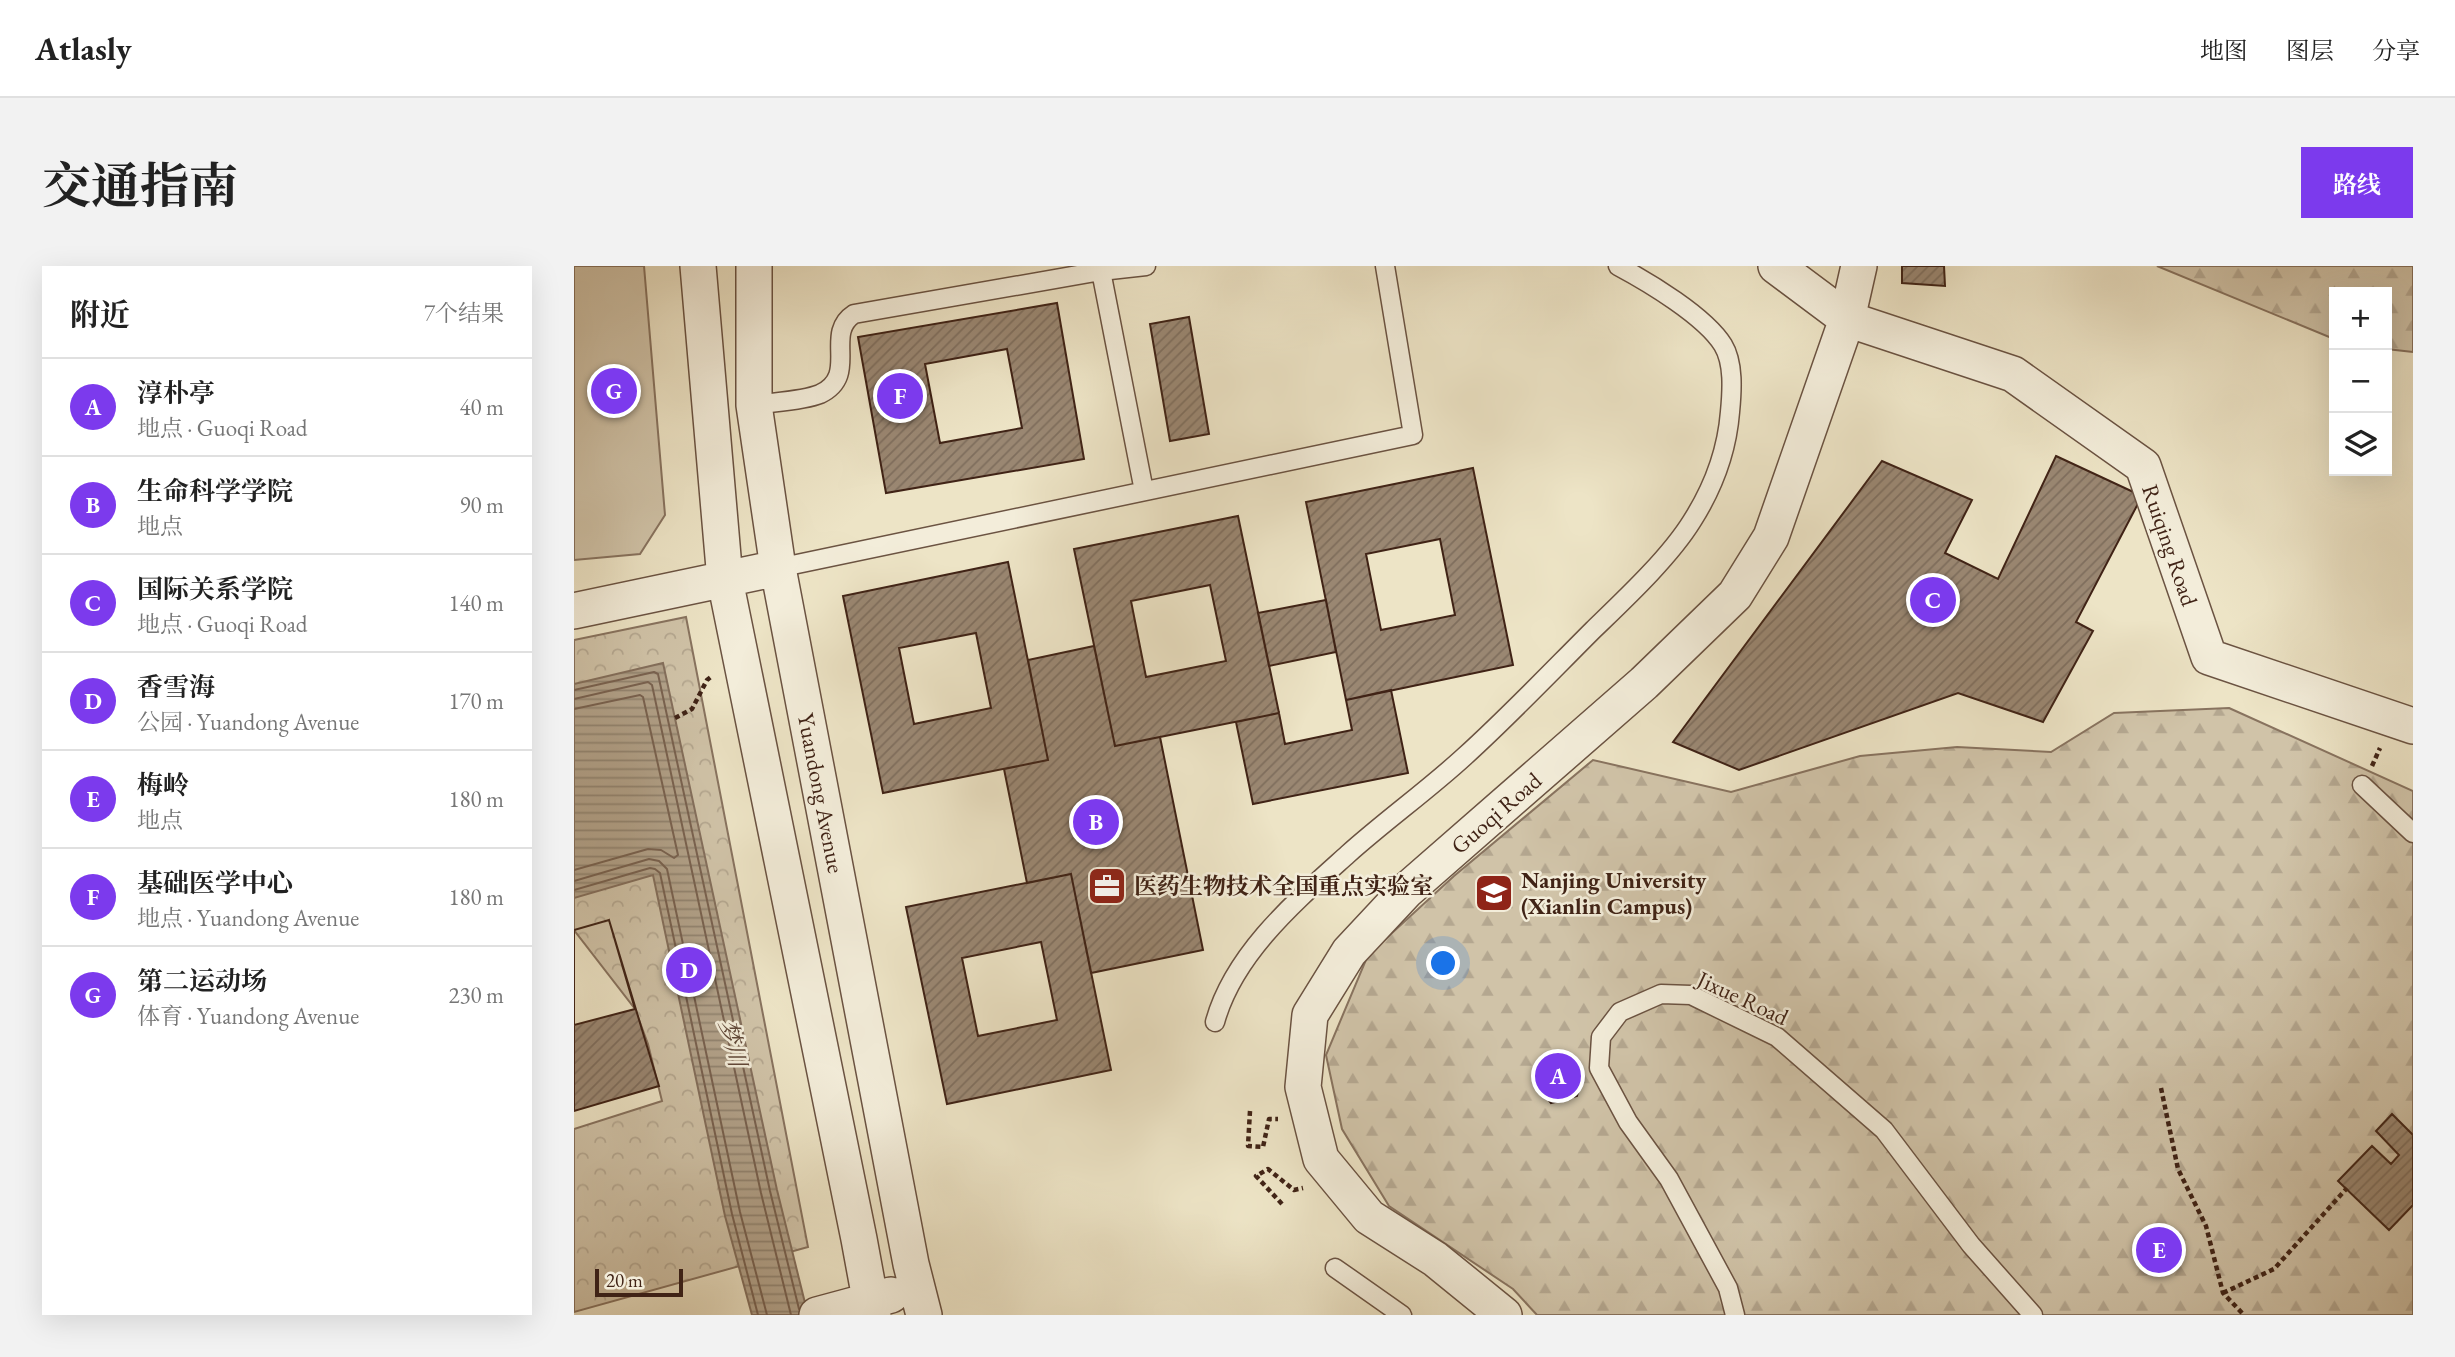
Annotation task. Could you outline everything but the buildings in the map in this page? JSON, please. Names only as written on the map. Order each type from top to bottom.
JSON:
[{"type":"street","points":[[698,266],[725,580],[871,1308]]},
{"type":"street","name":"Yuandong Avenue","points":[[754,266],[754,405],[778,568],[906,1240],[921,1301]]},
{"type":"street","points":[[1776,266],[1847,318]]},
{"type":"street","name":"Guoqi Road","points":[[1504,1315],[1435,1259],[1369,1217],[1321,1159],[1303,1087],[1310,1015],[1349,952],[1406,891],[1644,684],[1735,595],[1771,537],[1847,318],[1858,266]]},
{"type":"street","name":"Ruiqing Road","points":[[1847,318],[2013,374],[2143,466],[2209,657],[2403,722]]},
{"type":"street","points":[[574,611],[778,568]]},
{"type":"street","points":[[822,1314],[921,1301]]},
{"type":"lane","points":[[754,405],[819,394],[834,384],[842,367],[841,329],[846,320],[854,314],[1101,271],[1146,266]]},
{"type":"lane","points":[[778,568],[1413,435],[1385,266]]},
{"type":"lane","points":[[1215,1022],[1221,1001],[1257,944],[1293,904],[1385,821],[1464,757],[1611,612],[1692,522],[1724,451],[1731,402],[1731,372],[1723,345],[1701,322],[1644,280],[1618,266]]},
{"type":"lane","points":[[1101,271],[1144,491]]},
{"type":"lane","points":[[2362,785],[2413,833]]},
{"type":"lane","name":"Jixue Road","points":[[1735,1315],[1728,1288],[1670,1179],[1628,1122],[1599,1068],[1601,1037],[1620,1012],[1661,994],[1691,995],[1777,1037],[1884,1130],[1971,1245],[2033,1315]]},
{"type":"lane","points":[[1335,1268],[1402,1315]]},
{"type":"path","points":[[675,718],[692,709],[707,680],[741,654]]},
{"type":"path","points":[[2362,785],[2403,722]]},
{"type":"path","points":[[2161,1088],[2178,1169],[2206,1226],[2223,1293],[2244,1315]]},
{"type":"path","points":[[1250,1111],[1248,1146],[1263,1147],[1269,1119],[1277,1119],[1308,1107]]},
{"type":"path","points":[[1282,1204],[1256,1176],[1268,1169],[1294,1190],[1307,1186],[1331,1171]]},
{"type":"path","points":[[2223,1293],[2274,1269],[2347,1188]]},
{"type":"green space","points":[[574,266],[644,266],[665,515],[640,554],[574,560]]},
{"type":"green space","points":[[2157,266],[2413,266],[2413,352],[2392,350],[2392,287],[2329,287],[2329,337]]},
{"type":"green space","points":[[686,617],[808,1247],[574,1312],[574,1129],[662,1101],[648,1044],[635,1009],[574,930],[574,640]]},
{"type":"green space","points":[[2229,708],[2413,791],[2413,1315],[1537,1315],[1513,1289],[1389,1206],[1342,1129],[1326,1055],[1368,955],[1454,876],[1593,760],[1731,792],[1860,756],[1957,747],[2051,752],[2114,713]]},
{"type":"water","name":"梦川","points":[[663,663],[777,1190],[808,1315],[752,1315],[725,1216],[653,875],[574,898],[574,684]]},
{"type":"place","name":"第二运动场","points":[[614,391]]},
{"type":"place","name":"基础医学中心","points":[[900,396]]},
{"type":"place","name":"国际关系学院","points":[[1933,600]]},
{"type":"place","name":"生命科学学院","points":[[1096,822]]},
{"type":"place","name":"医药生物技术全国重点实验室","points":[[1107,886]]},
{"type":"place","name":"Nanjing University (Xianlin Campus)","points":[[1494,893]]},
{"type":"place","name":"香雪海","points":[[689,970]]},
{"type":"place","name":"淳朴亭","points":[[1558,1076]]},
{"type":"place","name":"梅岭","points":[[2159,1250]]}]
